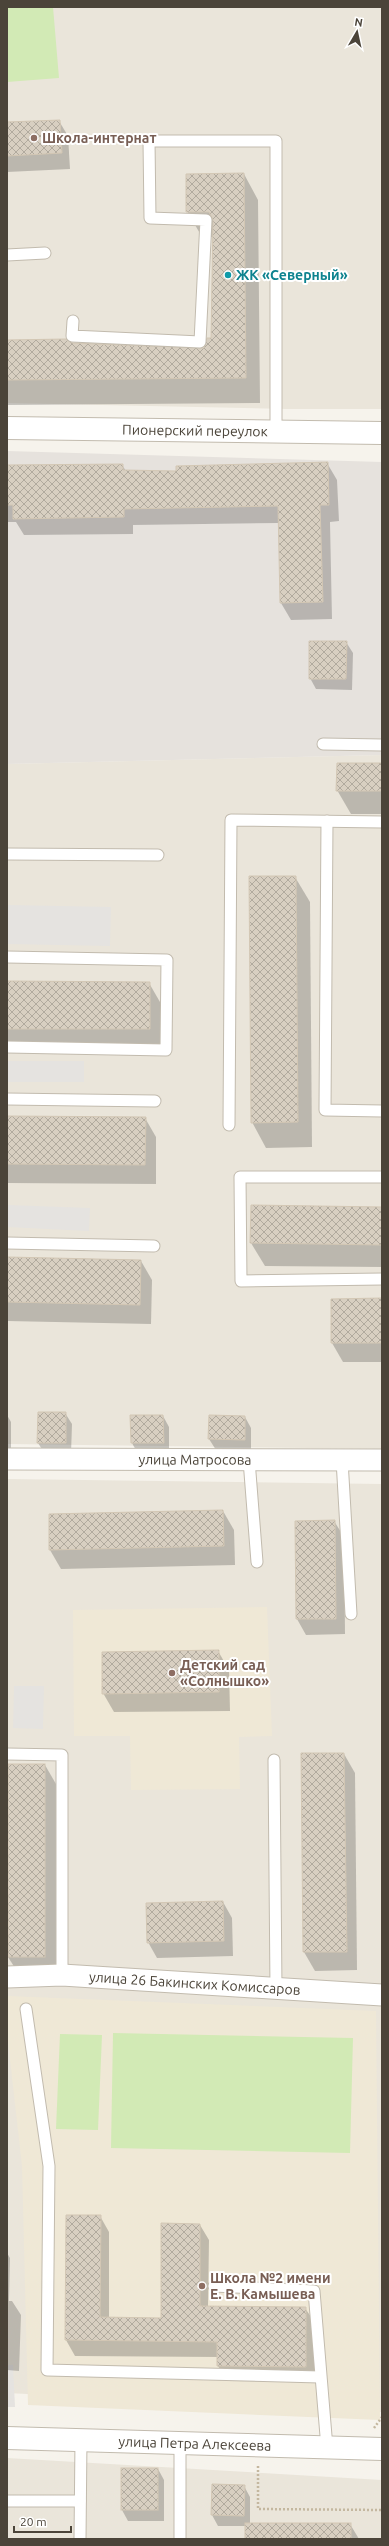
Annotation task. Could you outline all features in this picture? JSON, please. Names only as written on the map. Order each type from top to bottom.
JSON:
[{"type":"street","name":"Пионерский переулок","points":[[7,428],[382,433]]},
{"type":"street","name":"улица Матросова","points":[[7,1459],[382,1460]]},
{"type":"street","name":"улица 26 Бакинских Комиссаров","points":[[7,1977],[62,1975],[382,1995]]},
{"type":"street","name":"улица Петра Алексеева","points":[[7,2438],[382,2449]]},
{"type":"lane","points":[[73,321],[72,336],[200,342],[206,220],[150,218],[149,141],[276,141],[276,431]]},
{"type":"lane","points":[[7,255],[45,253]]},
{"type":"lane","points":[[323,744],[382,745]]},
{"type":"lane","points":[[229,1125],[231,820],[382,822]]},
{"type":"lane","points":[[327,821],[325,1110],[382,1111]]},
{"type":"lane","points":[[7,854],[158,855]]},
{"type":"lane","points":[[7,957],[167,960],[166,1050],[7,1047]]},
{"type":"lane","points":[[7,1099],[155,1101]]},
{"type":"lane","points":[[382,1177],[240,1178],[240,1185],[241,1280],[382,1279]]},
{"type":"lane","points":[[7,1243],[154,1246]]},
{"type":"lane","points":[[249,1460],[257,1562]]},
{"type":"lane","points":[[342,1460],[351,1614]]},
{"type":"lane","points":[[7,1754],[62,1755],[62,1975]]},
{"type":"lane","points":[[274,1760],[276,1989]]},
{"type":"lane","points":[[26,2009],[49,2166],[47,2370],[320,2377]]},
{"type":"lane","points":[[214,2286],[314,2291],[327,2448]]},
{"type":"lane","points":[[80,2539],[81,2440]]},
{"type":"lane","points":[[180,2444],[180,2539]]},
{"type":"lane","points":[[7,2501],[80,2501]]},
{"type":"path","points":[[374,2428],[382,2417]]},
{"type":"path","points":[[258,2464],[258,2509],[382,2510]]},
{"type":"shaded area","points":[[7,7],[382,7],[382,409],[286,409],[7,403]]},
{"type":"shaded area","points":[[7,451],[382,462],[382,755],[7,764]]},
{"type":"shaded area","points":[[382,755],[382,1449],[7,1444],[7,764]]},
{"type":"shaded area","points":[[7,905],[111,907],[110,946],[7,944]]},
{"type":"shaded area","points":[[7,1061],[84,1061],[84,1082],[7,1082]]},
{"type":"shaded area","points":[[7,1205],[90,1208],[89,1231],[7,1227]]},
{"type":"shaded area","points":[[7,1479],[382,1484],[382,2412],[7,2393]]},
{"type":"shaded area","name":"Детский сад «Солнышко»","points":[[267,1607],[272,1736],[239,1737],[240,1789],[131,1790],[130,1736],[74,1736],[73,1610]]},
{"type":"shaded area","points":[[14,1686],[44,1686],[43,1729],[13,1728]]},
{"type":"shaded area","name":"Школа №2 имени Е. В. Камышева","points":[[7,1996],[376,2011],[380,2420],[28,2405],[22,2166],[7,2033]]},
{"type":"shaded area","points":[[7,2365],[13,2365],[15,2407],[7,2407]]},
{"type":"shaded area","points":[[7,2458],[382,2480],[382,2539],[7,2539]]},
{"type":"green space","points":[[7,7],[53,7],[59,78],[7,82]]},
{"type":"green space","points":[[113,2033],[353,2038],[350,2153],[111,2148]]},
{"type":"green space","points":[[60,2034],[102,2035],[98,2130],[56,2129]]},
{"type":"building","name":"Школа-интернат","points":[[60,120],[62,153],[7,156],[7,122]]},
{"type":"building","name":"ЖК «Северный»","points":[[244,173],[246,378],[7,380],[7,340],[66,339],[72,343],[204,348],[207,338],[211,338],[213,220],[209,212],[186,212],[186,174]]},
{"type":"building","points":[[328,462],[329,505],[320,505],[323,602],[280,603],[278,506],[124,509],[124,517],[13,519],[13,505],[7,505],[7,465],[123,464],[123,470],[176,471],[176,466]]},
{"type":"building","points":[[309,641],[347,641],[346,679],[309,679]]},
{"type":"building","points":[[337,763],[382,763],[382,791],[336,791]]},
{"type":"building","points":[[249,876],[296,876],[298,1122],[251,1123]]},
{"type":"building","points":[[7,981],[150,982],[150,1029],[7,1029]]},
{"type":"building","points":[[7,1116],[146,1117],[145,1165],[7,1164]]},
{"type":"building","points":[[251,1205],[382,1207],[382,1245],[250,1243]]},
{"type":"building","points":[[7,1257],[141,1260],[140,1305],[7,1302]]},
{"type":"building","points":[[382,1298],[382,1343],[331,1343],[331,1299]]},
{"type":"building","points":[[38,1412],[66,1412],[66,1443],[37,1443]]},
{"type":"building","points":[[130,1415],[163,1415],[164,1443],[131,1443]]},
{"type":"building","points":[[209,1415],[245,1416],[245,1440],[208,1439]]},
{"type":"building","points":[[223,1510],[224,1546],[49,1550],[49,1514]]},
{"type":"building","points":[[335,1520],[336,1619],[296,1619],[295,1521]]},
{"type":"building","points":[[219,1650],[219,1692],[102,1694],[102,1652]]},
{"type":"building","points":[[301,1753],[344,1753],[347,1952],[303,1952]]},
{"type":"building","points":[[8,1764],[45,1764],[45,1957],[8,1957]]},
{"type":"building","points":[[223,1901],[224,1941],[147,1943],[146,1903]]},
{"type":"building","points":[[66,2215],[101,2215],[100,2317],[161,2318],[161,2223],[200,2224],[200,2306],[306,2307],[306,2367],[217,2366],[217,2342],[65,2340]]},
{"type":"building","points":[[121,2468],[158,2468],[158,2510],[121,2510]]},
{"type":"building","points":[[212,2484],[245,2485],[244,2516],[211,2515]]},
{"type":"building","points":[[245,2523],[351,2523],[351,2539],[245,2539]]},
{"type":"place","name":"Школа-интернат","points":[[34,138]]},
{"type":"place","name":"ЖК «Северный»","points":[[228,275]]},
{"type":"place","name":"Детский сад «Солнышко»","points":[[172,1673]]},
{"type":"place","name":"Школа №2 имени Е. В. Камышева","points":[[202,2286]]}]
